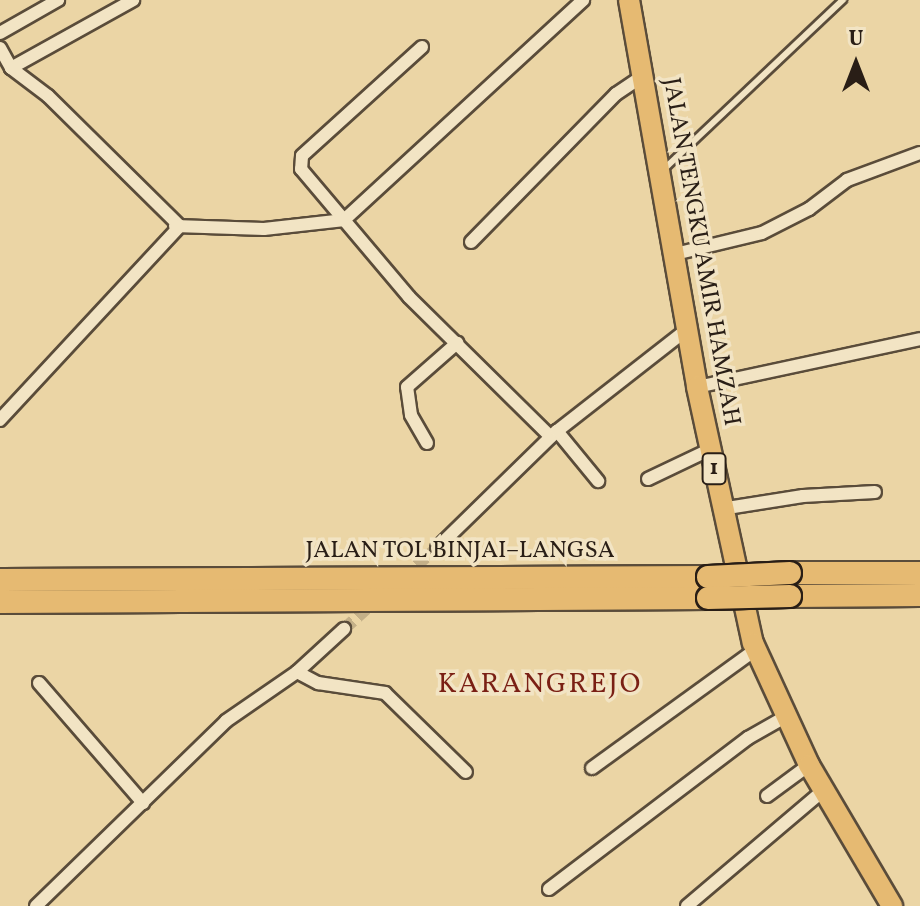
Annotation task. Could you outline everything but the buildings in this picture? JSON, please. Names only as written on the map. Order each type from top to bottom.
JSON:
[{"type":"highway","name":"JALAN TENGKU AMIR HAMZAH","points":[[629,0],[697,387],[721,509],[755,650],[809,765],[892,906]]},
{"type":"highway","name":"JALAN TOL BINJAI–LANGSA","points":[[0,602],[708,588],[920,573]]},
{"type":"highway","name":"JALAN TOL BINJAI–LANGSA","points":[[0,580],[708,588]]},
{"type":"highway","name":"JALAN TOL BINJAI–LANGSA","points":[[790,584],[920,595]]},
{"type":"street","points":[[0,33],[58,0]]},
{"type":"street","points":[[11,68],[133,0]]},
{"type":"street","points":[[175,226],[264,229],[344,220],[583,0]]},
{"type":"street","points":[[422,47],[301,159],[301,169],[457,343],[554,434],[598,481]]},
{"type":"street","points":[[0,48],[11,68],[48,96],[175,226],[180,226],[104,313],[39,373],[0,420]]},
{"type":"street","points":[[471,242],[616,94],[641,77]]},
{"type":"street","points":[[675,254],[762,233],[809,209],[847,180],[920,153]]},
{"type":"street","points":[[437,548],[554,434],[689,328]]},
{"type":"street","points":[[697,387],[920,339]]},
{"type":"street","points":[[427,443],[411,415],[407,387],[457,343]]},
{"type":"street","points":[[648,479],[711,449]]},
{"type":"street","points":[[721,509],[803,496],[875,492]]},
{"type":"street","points":[[36,906],[226,721],[297,672],[344,629]]},
{"type":"street","points":[[592,768],[755,650]]},
{"type":"street","points":[[297,672],[318,683],[385,693],[466,772]]},
{"type":"street","points":[[39,683],[143,803]]},
{"type":"street","points":[[549,889],[748,738],[785,717]]},
{"type":"street","points":[[767,796],[809,765]]},
{"type":"street","points":[[687,906],[824,790]]},
{"type":"lane","points":[[661,172],[843,0]]},
{"type":"tunnel","points":[[403,577],[437,548]]},
{"type":"tunnel","points":[[344,629],[374,602]]},
{"type":"district","name":"KARANGREJO","points":[[540,685]]}]
